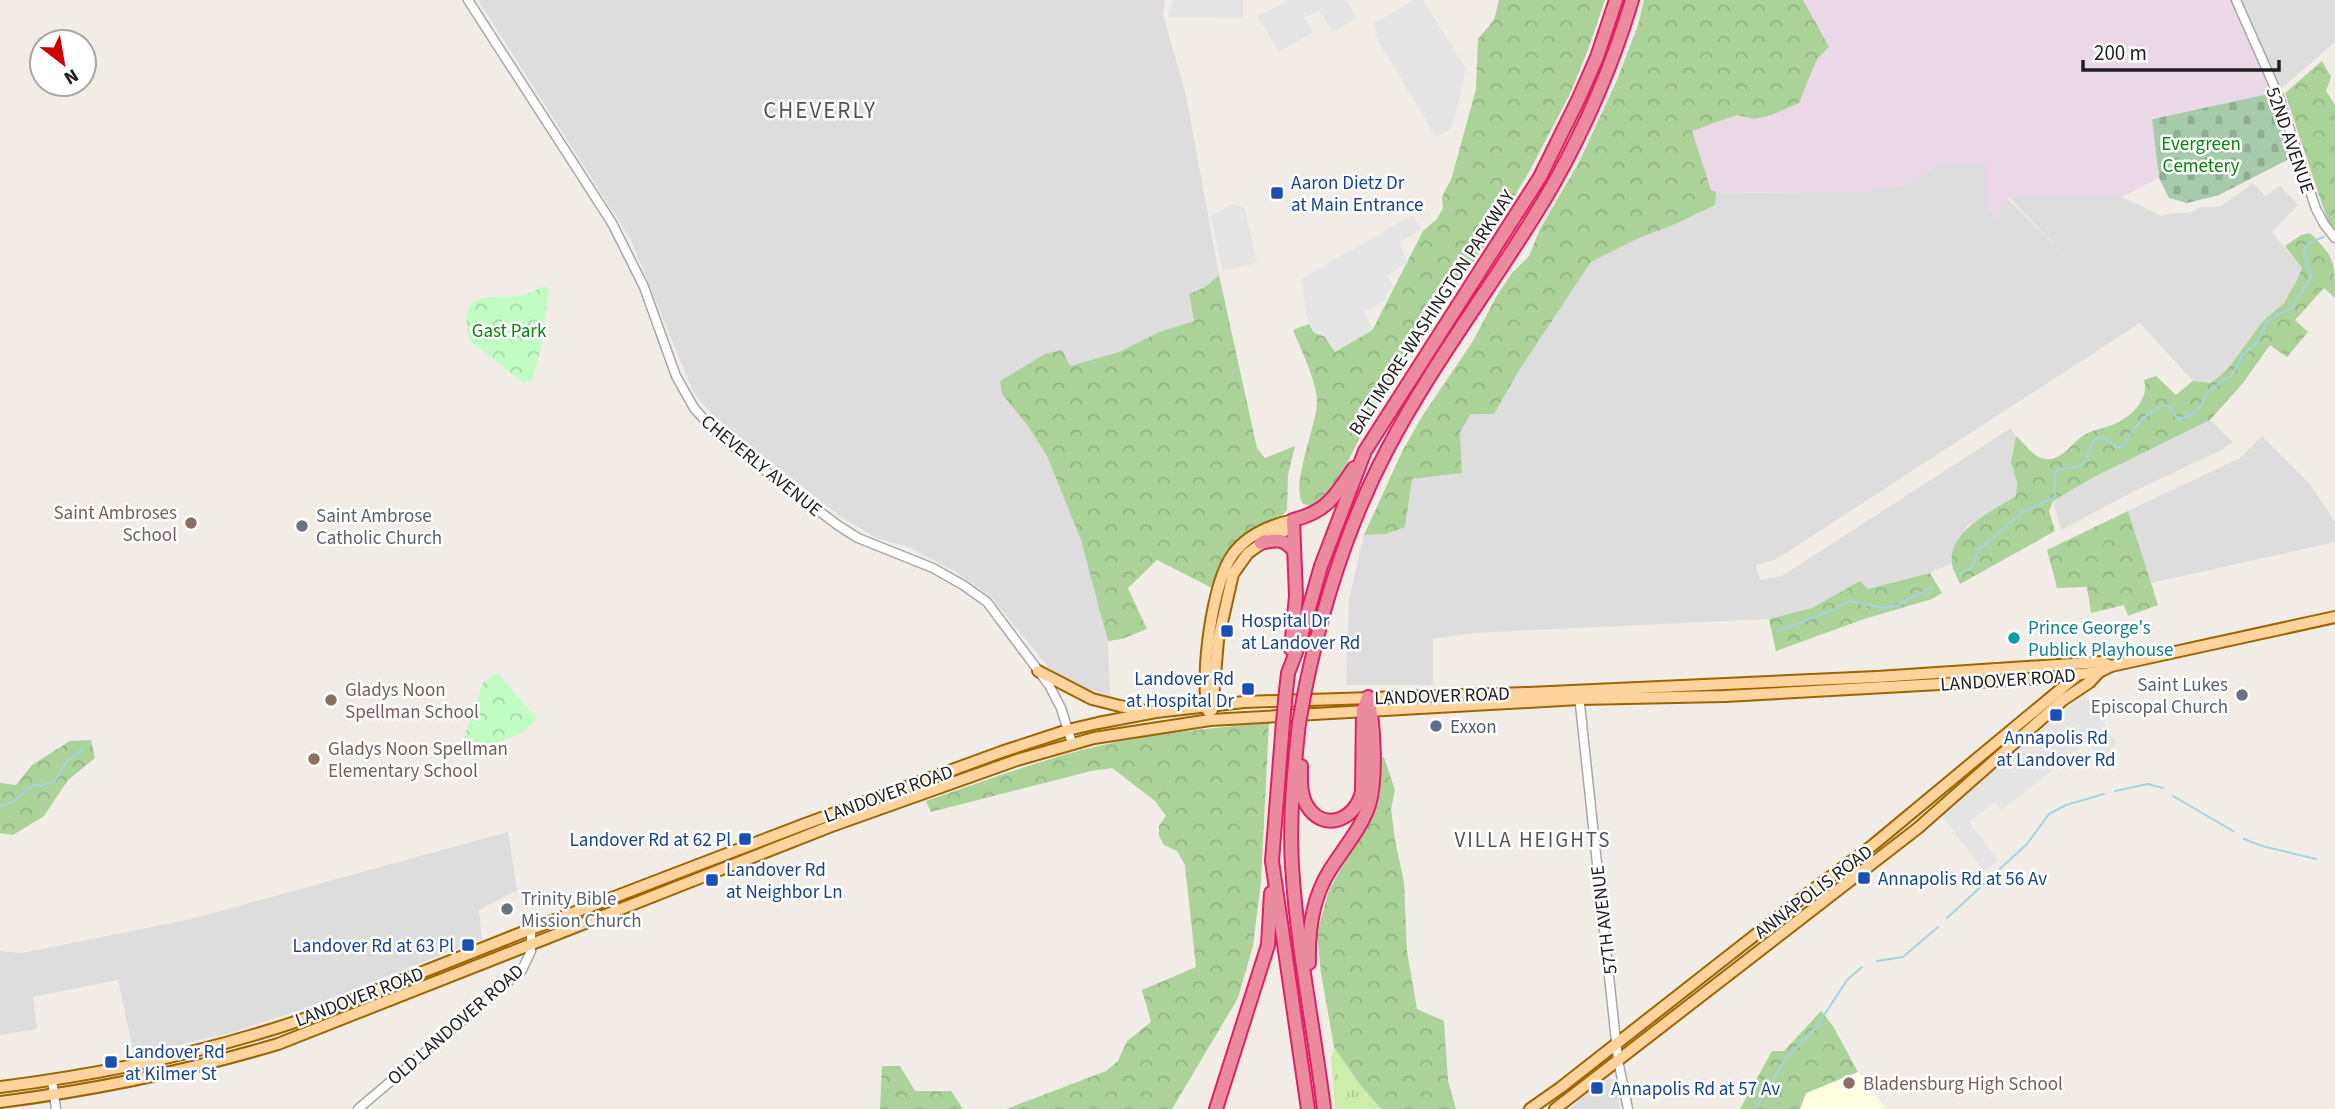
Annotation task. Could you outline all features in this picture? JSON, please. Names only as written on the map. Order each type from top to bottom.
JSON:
[{"type":"highway","name":"BALTIMORE-WASHINGTON PARKWAY","points":[[1308,1109],[1272,861],[1287,673],[1298,648],[1321,566],[1365,451],[1540,177],[1597,57],[1616,0]]},
{"type":"highway","name":"BALTIMORE-WASHINGTON PARKWAY","points":[[1324,1109],[1297,922],[1291,813],[1299,727],[1321,615],[1348,535],[1377,471],[1418,396],[1564,164],[1593,105],[1632,0]]},
{"type":"highway","points":[[1287,673],[1296,596],[1293,520],[1325,507],[1365,451]]},
{"type":"highway","points":[[1261,543],[1280,539],[1294,551]]},
{"type":"highway","points":[[1299,727],[1302,795],[1306,805],[1320,818],[1334,821],[1343,818],[1356,808],[1362,792],[1368,697]]},
{"type":"highway","points":[[1311,1016],[1309,953],[1312,911],[1329,872],[1357,829],[1368,806],[1372,783],[1367,711]]},
{"type":"highway","points":[[1216,1109],[1268,945],[1272,861]]},
{"type":"main road","points":[[1210,705],[1218,640],[1229,584],[1242,561],[1261,543],[1287,530],[1293,520]]},
{"type":"main road","points":[[1210,720],[1208,640],[1224,571],[1234,553],[1247,540],[1264,530],[1293,520]]},
{"type":"main road","points":[[2112,666],[2335,618]]},
{"type":"main road","name":"LANDOVER ROAD","points":[[0,1102],[180,1070],[278,1044],[829,827],[1072,743],[1210,720],[2102,662],[2112,666]]},
{"type":"main road","name":"ANNAPOLIS ROAD","points":[[1530,1109],[1872,845],[1975,762],[2088,664]]},
{"type":"main road","name":"LANDOVER ROAD","points":[[0,1087],[154,1061],[264,1032],[307,1018],[531,929],[941,774],[1068,730],[1156,712],[1244,702],[1368,697],[1528,693],[1726,696],[2049,678],[2099,672],[2112,666]]},
{"type":"main road","points":[[1038,671],[1092,699],[1156,712]]},
{"type":"main road","name":"ANNAPOLIS ROAD","points":[[1555,1109],[1914,831],[2063,700],[2090,682],[2099,672]]},
{"type":"main road","points":[[1215,678],[1226,695],[1244,702]]},
{"type":"main road","points":[[2049,678],[2056,692]]},
{"type":"street","name":"CHEVERLY AVENUE","points":[[468,0],[611,223],[644,287],[676,376],[702,418],[732,445],[839,526],[858,538],[933,568],[977,595],[995,611],[1056,697],[1072,743]]},
{"type":"street","name":"52ND AVENUE","points":[[2236,0],[2283,109],[2316,209],[2335,238]]},
{"type":"street","name":"57TH AVENUE","points":[[1579,694],[1618,1060],[1628,1109]]},
{"type":"street","name":"OLD LANDOVER ROAD","points":[[358,1109],[516,976],[526,965],[531,929]]},
{"type":"street","points":[[52,1080],[56,1109]]},
{"type":"shaded area","points":[[478,0],[1165,0],[1163,14],[1186,95],[1219,275],[1205,287],[1189,294],[1194,321],[1159,332],[1119,352],[1070,366],[1028,426],[1047,456],[1081,540],[1093,578],[1108,641],[1110,696],[1081,688],[1049,668],[991,597],[954,571],[909,547],[878,539],[841,517],[707,409],[693,392],[631,240]]},
{"type":"shaded area","points":[[1173,0],[1243,0],[1243,18],[1168,17]]},
{"type":"shaded area","points":[[1290,0],[1346,0],[1357,18],[1332,32],[1319,10],[1304,18],[1313,32],[1279,52],[1257,16]]},
{"type":"shaded area","points":[[1414,0],[1423,0],[1466,69],[1451,129],[1436,137],[1376,37],[1374,23]]},
{"type":"shaded area","points":[[1803,0],[2236,0],[2275,94],[2152,118],[2159,178],[2122,197],[2008,197],[1997,220],[1986,205],[1986,163],[1940,164],[1905,185],[1857,193],[1711,190],[1691,131],[1737,115],[1754,119],[1799,103],[1817,58],[1829,47]]},
{"type":"shaded area","points":[[2236,0],[2335,0],[2335,42],[2275,94]]},
{"type":"shaded area","points":[[1986,163],[1986,205],[1997,219],[2007,198],[2067,258],[2009,197],[2122,197],[2161,216],[2189,213],[2201,207],[2220,207],[2253,183],[2265,196],[2280,186],[2298,205],[2272,232],[2302,268],[2284,303],[2262,322],[2227,370],[2211,383],[2193,381],[2140,323],[1775,560],[1756,565],[1760,580],[1782,576],[2011,428],[2016,436],[2011,462],[2017,482],[2016,496],[1967,526],[1955,549],[1952,563],[1930,573],[1868,589],[1860,581],[1812,608],[1769,619],[1473,633],[1433,639],[1433,685],[1346,685],[1349,599],[1364,535],[1386,534],[1412,479],[1462,473],[1460,432],[1471,414],[1494,414],[1518,372],[1591,262],[1715,205],[1716,192],[1784,193],[1905,185],[1940,164]]},
{"type":"shaded area","points":[[1232,204],[1245,208],[1257,263],[1223,271],[1210,216]]},
{"type":"shaded area","points":[[1413,215],[1421,229],[1399,243],[1408,263],[1387,275],[1394,288],[1385,294],[1387,299],[1364,311],[1373,330],[1335,352],[1324,336],[1314,333],[1307,319],[1301,279]]},
{"type":"shaded area","points":[[2210,420],[2233,442],[2061,530],[2053,501],[2094,477]]},
{"type":"shaded area","points":[[2262,436],[2310,484],[2335,522],[2335,542],[2151,583],[2128,511],[2240,458]]},
{"type":"shaded area","points":[[2084,694],[2117,744],[2101,758],[2087,742],[2002,810],[1995,802],[1969,822],[1998,860],[1984,871],[1941,815]]},
{"type":"shaded area","points":[[508,832],[517,890],[479,910],[482,939],[306,1008],[230,1033],[134,1055],[118,980],[33,997],[37,1029],[0,1035],[0,951],[22,953],[191,919]]},
{"type":"shaded area","name":"Bladensburg High School","points":[[1858,1072],[1886,1109],[1800,1109],[1806,1093]]},
{"type":"shaded area","points":[[1609,1078],[1616,1080],[1620,1109],[1569,1109],[1588,1092]]},
{"type":"green space","points":[[1499,0],[1605,0],[1570,94],[1529,172],[1488,241],[1423,332],[1374,410],[1331,495],[1313,506],[1303,504],[1300,495],[1301,470],[1317,403],[1312,376],[1293,330],[1309,324],[1314,333],[1324,336],[1335,351],[1373,329],[1423,231],[1437,219],[1443,208],[1442,197],[1452,177],[1476,89],[1478,39],[1494,20]]},
{"type":"green space","points":[[1644,0],[1803,0],[1829,47],[1817,59],[1799,103],[1771,115],[1754,119],[1737,115],[1692,131],[1711,190],[1716,192],[1715,205],[1591,262],[1518,372],[1494,414],[1471,414],[1460,432],[1462,473],[1412,479],[1405,527],[1386,534],[1364,535],[1402,452],[1421,418],[1473,341],[1511,274],[1529,256],[1540,229],[1579,162],[1617,80],[1638,25]]},
{"type":"green space","points":[[2322,61],[2331,77],[2326,91],[2335,105],[2335,231],[2329,225],[2285,93]]},
{"type":"green space","name":"Evergreen Cemetery","points":[[2269,94],[2291,158],[2219,195],[2187,203],[2169,198],[2159,178],[2152,119]]},
{"type":"green space","points":[[2310,233],[2332,261],[2335,298],[2324,288],[2295,320],[2308,332],[2287,357],[2270,345],[2243,383],[2210,420],[2094,477],[2053,501],[2049,511],[2055,531],[1960,584],[1952,564],[1952,552],[1957,541],[1974,523],[2016,496],[2017,482],[2011,462],[2016,436],[2040,458],[2056,458],[2086,434],[2118,422],[2132,413],[2143,398],[2144,380],[2156,376],[2176,395],[2193,381],[2211,383],[2227,370],[2262,322],[2284,303],[2302,268],[2285,246],[2301,235]]},
{"type":"green space","points":[[1219,275],[1257,448],[1265,458],[1295,446],[1288,475],[1287,510],[1281,517],[1252,532],[1214,589],[1157,560],[1128,588],[1147,629],[1122,639],[1108,641],[1081,540],[1047,456],[1028,426],[1002,394],[1000,381],[1045,354],[1062,350],[1070,366],[1119,352],[1159,332],[1194,321],[1189,294],[1205,287]]},
{"type":"green space","name":"Gast Park","points":[[544,286],[549,288],[541,348],[532,381],[523,383],[469,340],[467,312],[471,305],[483,298],[523,295]]},
{"type":"green space","points":[[2128,511],[2158,605],[2128,616],[2124,605],[2091,613],[2087,587],[2057,588],[2047,550]]},
{"type":"green space","points":[[1930,573],[1942,593],[1932,599],[1864,619],[1776,651],[1769,619],[1812,608],[1860,581],[1868,589]]},
{"type":"green space","points":[[498,673],[537,719],[520,734],[491,745],[463,740],[483,682]]},
{"type":"green space","points":[[1269,722],[1261,881],[1253,946],[1238,998],[1172,1109],[1006,1109],[1106,1071],[1118,1061],[1127,1041],[1151,1022],[1142,990],[1196,967],[1185,865],[1177,851],[1164,845],[1159,836],[1159,826],[1166,816],[1155,801],[1112,768],[931,812],[926,801],[1031,765],[1115,742]]},
{"type":"green space","points":[[91,740],[95,758],[68,780],[44,816],[13,835],[0,833],[0,783],[16,785],[32,765],[70,741]]},
{"type":"green space","points":[[1379,757],[1384,757],[1395,790],[1391,809],[1404,882],[1407,951],[1417,1009],[1444,1021],[1448,1080],[1456,1109],[1381,1109],[1334,1047],[1317,933],[1329,890],[1366,829],[1377,803]]},
{"type":"green space","points":[[1821,1011],[1833,1026],[1858,1072],[1806,1093],[1800,1109],[1740,1109],[1772,1051],[1784,1051]]},
{"type":"green space","points":[[1334,1047],[1381,1109],[1335,1109],[1331,1057]]},
{"type":"green space","points":[[882,1066],[900,1066],[915,1091],[951,1091],[963,1109],[880,1109]]},
{"type":"waterway","points":[[1960,574],[1973,566],[1979,550],[2022,512],[2053,498],[2054,474],[2058,469],[2078,467],[2084,463],[2095,439],[2102,437],[2118,447],[2123,446],[2143,419],[2164,405],[2169,407],[2178,420],[2195,413],[2207,392],[2231,376],[2243,355],[2258,342],[2266,323],[2292,308],[2311,277],[2305,248],[2324,237]]},
{"type":"waterway","points":[[1778,631],[1849,601],[1884,608],[1896,606],[1933,587]]},
{"type":"waterway","points":[[0,806],[11,803],[35,784],[41,786],[55,781],[67,761],[83,749]]},
{"type":"waterway","points":[[2115,791],[2148,784],[2163,788]]},
{"type":"waterway","points":[[1947,918],[2027,844],[2049,814],[2066,805],[2104,794]]},
{"type":"waterway","points":[[2173,796],[2233,831]]},
{"type":"waterway","points":[[2244,839],[2316,859]]},
{"type":"waterway","points":[[1877,961],[1903,957],[1938,927]]},
{"type":"waterway","points":[[1756,1109],[1784,1061],[1815,1029],[1847,980],[1862,967]]},
{"type":"place","name":"Aaron Dietz Dr at Main Entrance","points":[[1277,193]]},
{"type":"place","name":"Saint Ambroses School","points":[[191,523]]},
{"type":"place","name":"Saint Ambrose Catholic Church","points":[[302,526]]},
{"type":"place","name":"Hospital Dr at Landover Rd","points":[[1227,631]]},
{"type":"place","name":"Prince George's Publick Playhouse","points":[[2014,638]]},
{"type":"place","name":"Landover Rd at Hospital Dr","points":[[1248,689]]},
{"type":"place","name":"Saint Lukes Episcopal Church","points":[[2242,695]]},
{"type":"place","name":"Gladys Noon Spellman School","points":[[331,700]]},
{"type":"place","name":"Annapolis Rd at Landover Rd","points":[[2056,715]]},
{"type":"place","name":"Exxon","points":[[1436,726]]},
{"type":"place","name":"Gladys Noon Spellman Elementary School","points":[[314,759]]},
{"type":"place","name":"Landover Rd at 62 Pl","points":[[745,839]]},
{"type":"place","name":"Annapolis Rd at 56 Av","points":[[1864,878]]},
{"type":"place","name":"Landover Rd at Neighbor Ln","points":[[712,880]]},
{"type":"place","name":"Trinity Bible Mission Church","points":[[507,909]]},
{"type":"place","name":"Landover Rd at 63 Pl","points":[[468,945]]},
{"type":"place","name":"Landover Rd at Kilmer St","points":[[111,1062]]},
{"type":"place","name":"Bladensburg High School","points":[[1849,1083]]},
{"type":"place","name":"Annapolis Rd at 57 Av","points":[[1597,1088]]},
{"type":"district","name":"CHEVERLY","points":[[820,110]]},
{"type":"district","name":"VILLA HEIGHTS","points":[[1533,840]]}]
